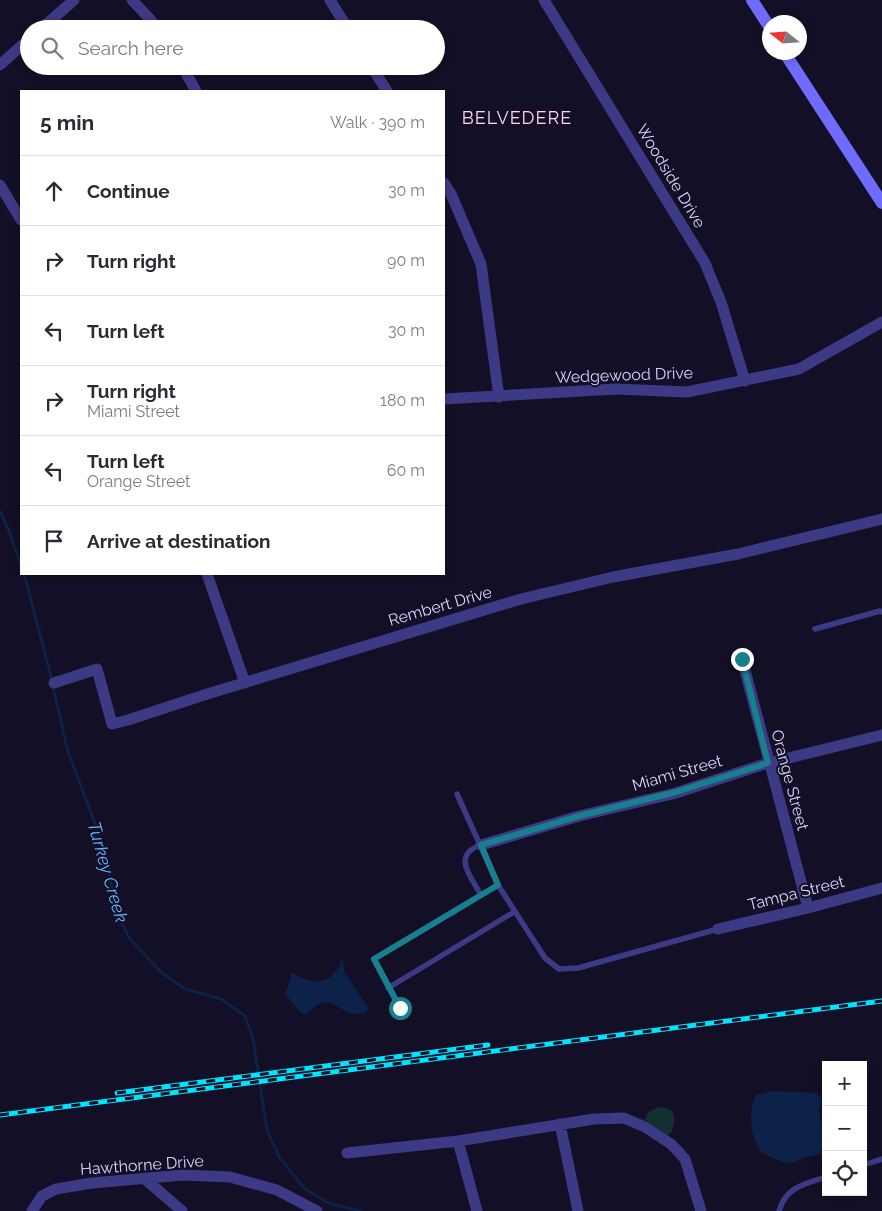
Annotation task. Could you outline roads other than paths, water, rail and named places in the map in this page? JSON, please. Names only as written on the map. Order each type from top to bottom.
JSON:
[{"type":"street","points":[[51,20],[74,0]]},
{"type":"street","points":[[132,0],[151,20]]},
{"type":"street","points":[[330,0],[342,20]]},
{"type":"street","name":"Woodside Drive","points":[[544,0],[705,263],[721,302],[745,381]]},
{"type":"street","points":[[752,0],[762,16]]},
{"type":"street","points":[[0,65],[20,47]]},
{"type":"street","points":[[789,60],[882,203]]},
{"type":"street","points":[[187,75],[195,90]]},
{"type":"street","points":[[377,75],[386,90]]},
{"type":"street","points":[[0,185],[20,218]]},
{"type":"street","points":[[445,185],[451,194],[481,264],[499,396]]},
{"type":"street","name":"Wedgewood Drive","points":[[445,399],[616,389],[687,392],[799,369],[882,322]]},
{"type":"street","name":"Rembert Drive","points":[[54,683],[97,669],[112,724],[408,632],[521,600],[613,577],[738,554],[882,519]]},
{"type":"street","points":[[207,575],[245,683]]},
{"type":"street","name":"Orange Street","points":[[742,659],[768,763],[808,908]]},
{"type":"street","name":"Miami Street","points":[[481,845],[579,816],[676,792],[768,763],[882,735]]},
{"type":"street","name":"Tampa Street","points":[[718,929],[882,888]]},
{"type":"street","points":[[347,1153],[458,1141],[594,1119],[624,1118],[645,1127],[671,1144],[685,1159],[702,1211]]},
{"type":"street","points":[[560,1124],[578,1211]]},
{"type":"street","points":[[458,1141],[476,1211]]},
{"type":"street","name":"Hawthorne Drive","points":[[32,1211],[42,1196],[56,1189],[92,1183],[183,1175],[230,1177],[277,1190],[317,1211]]},
{"type":"street","points":[[145,1179],[182,1211]]},
{"type":"lane","points":[[815,629],[882,612]]},
{"type":"lane","points":[[457,794],[498,885],[545,958],[559,969],[578,968],[718,929]]},
{"type":"lane","points":[[481,845],[471,848],[466,855],[464,866],[481,895]]},
{"type":"lane","points":[[400,1008],[374,959],[498,885]]},
{"type":"lane","points":[[388,988],[514,912]]},
{"type":"lane","points":[[867,1164],[882,1159]]},
{"type":"lane","points":[[779,1211],[788,1193],[802,1185],[822,1178]]},
{"type":"water","points":[[342,955],[345,973],[368,1007],[366,1012],[352,1014],[328,1002],[319,1004],[306,1014],[301,1013],[285,994],[291,972],[309,980],[320,981],[326,979],[337,969]]},
{"type":"water","points":[[771,1091],[817,1093],[822,1100],[820,1114],[822,1122],[822,1154],[806,1157],[791,1163],[774,1158],[761,1151],[754,1139],[751,1124],[753,1101],[756,1095]]},
{"type":"waterway","name":"Turkey Creek","points":[[0,511],[20,563]]},
{"type":"waterway","name":"Turkey Creek","points":[[24,575],[52,680]]},
{"type":"waterway","name":"Turkey Creek","points":[[53,687],[68,752],[105,850],[117,913],[129,938],[161,972],[185,989],[221,999],[245,1016],[253,1038],[267,1131],[280,1158],[304,1188],[328,1203],[361,1211]]},
{"type":"railway","points":[[0,1115],[882,1001]]},
{"type":"railway","points":[[117,1093],[488,1045]]},
{"type":"district","name":"BELVEDERE","points":[[517,117]]}]
